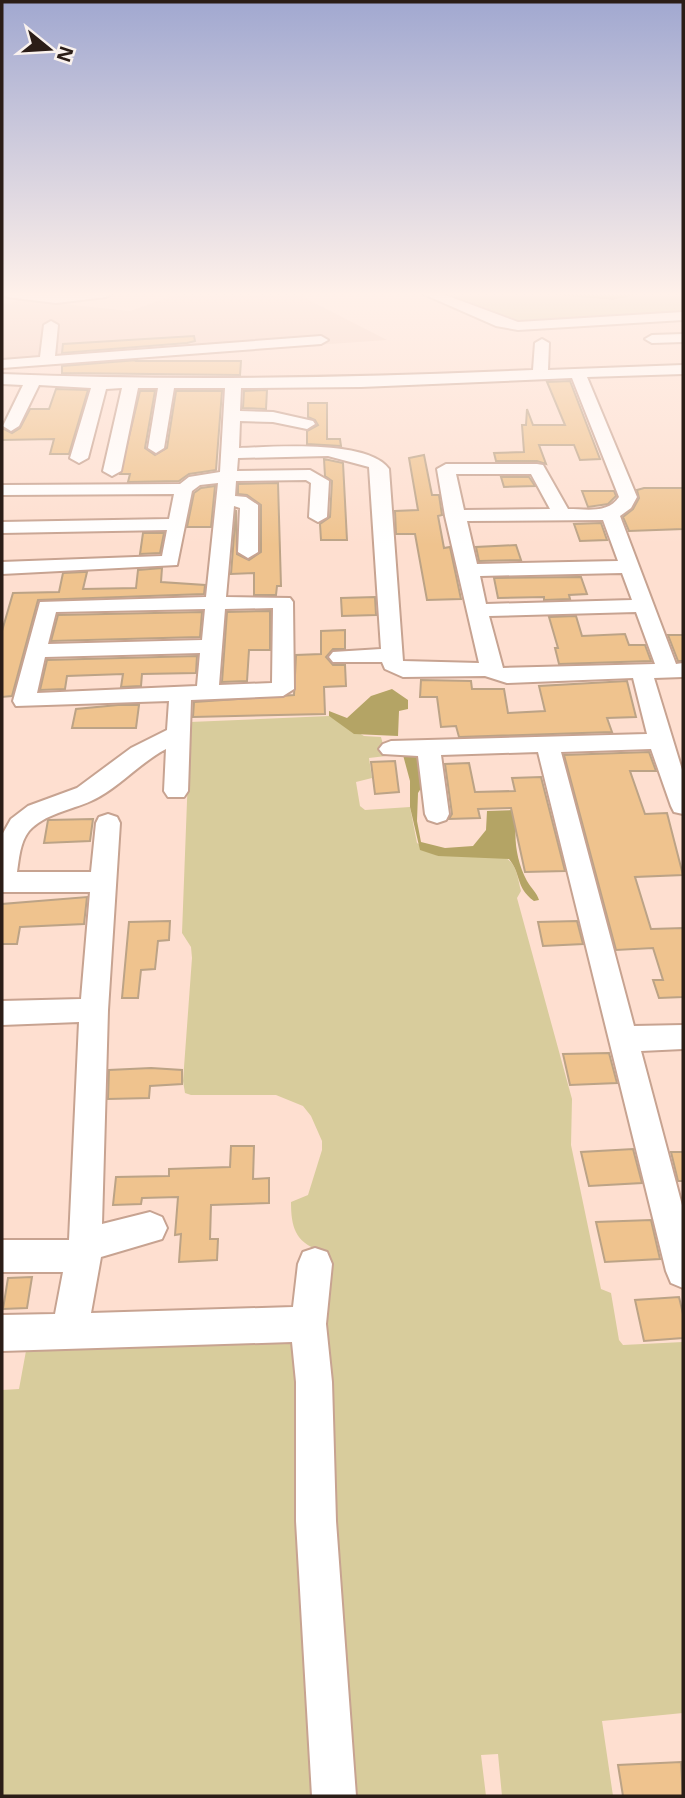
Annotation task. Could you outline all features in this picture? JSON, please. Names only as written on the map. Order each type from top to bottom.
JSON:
[{"type":"street","points":[[2,379],[167,384],[361,382],[462,377]]},
{"type":"street","points":[[454,516],[610,514],[625,504],[628,497],[579,377]]},
{"type":"street","points":[[11,426],[33,381]]},
{"type":"street","points":[[207,693],[230,453],[233,383]]},
{"type":"street","points":[[79,458],[100,384]]},
{"type":"street","points":[[112,471],[131,384]]},
{"type":"street","points":[[156,448],[167,384]]},
{"type":"street","points":[[232,416],[273,417],[307,424]]},
{"type":"street","points":[[230,453],[328,451],[375,463],[380,469],[390,654],[393,664],[403,670],[491,668]]},
{"type":"street","points":[[562,514],[540,472],[528,459],[446,469],[454,516],[491,668],[495,673],[507,676],[675,670],[644,606],[610,514]]},
{"type":"street","points":[[2,490],[184,489],[195,481],[228,476],[310,475],[320,481],[318,517]]},
{"type":"street","points":[[2,568],[170,561],[184,489]]},
{"type":"street","points":[[225,501],[240,501],[250,505],[248,552]]},
{"type":"street","points":[[2,527],[178,524]]},
{"type":"street","points":[[468,570],[630,567]]},
{"type":"street","points":[[283,602],[283,689],[24,701],[47,607],[215,603],[283,602]]},
{"type":"street","points":[[477,610],[644,606]]},
{"type":"street","points":[[35,651],[210,646]]},
{"type":"street","points":[[340,657],[390,654]]},
{"type":"street","points":[[642,672],[660,741],[683,806]]},
{"type":"street","points":[[176,791],[180,694]]},
{"type":"street","points":[[104,882],[2,882],[10,842],[20,825],[37,812],[86,794],[128,760],[178,734]]},
{"type":"street","points":[[391,749],[660,741]]},
{"type":"street","points":[[547,744],[683,1271]]},
{"type":"street","points":[[429,748],[437,814]]},
{"type":"street","points":[[70,1330],[84,1251],[94,1010],[108,823]]},
{"type":"street","points":[[2,1013],[94,1010]]},
{"type":"street","points":[[625,1039],[683,1037]]},
{"type":"street","points":[[2,1256],[84,1251],[120,1233],[150,1228]]},
{"type":"street","points":[[315,1265],[308,1324],[314,1382],[316,1535],[334,1796]]},
{"type":"street","points":[[2,1334],[308,1324]]},
{"type":"shaded area","points":[[392,689],[408,700],[408,709],[399,711],[398,736],[354,734],[329,716],[329,711],[347,718],[371,696]]},
{"type":"shaded area","points":[[329,716],[364,736],[381,737],[386,756],[369,758],[372,778],[356,782],[360,806],[365,810],[410,807],[417,843],[438,856],[501,856],[513,865],[521,891],[517,898],[572,1099],[571,1145],[601,1289],[611,1293],[619,1340],[623,1345],[683,1342],[683,1713],[602,1721],[613,1796],[502,1796],[498,1754],[481,1755],[486,1796],[343,1796],[319,1250],[300,1238],[291,1211],[291,1202],[308,1195],[322,1150],[322,1141],[311,1116],[303,1106],[276,1095],[191,1095],[185,1093],[183,1081],[192,958],[191,947],[182,933],[190,722]]},
{"type":"shaded area","points":[[419,754],[423,785],[418,793],[417,821],[421,842],[445,848],[473,846],[486,830],[487,811],[518,810],[515,837],[518,855],[527,881],[539,900],[534,901],[524,891],[509,859],[438,856],[420,850],[410,807],[410,781],[403,755]]},
{"type":"shaded area","points":[[28,1340],[297,1342],[306,1560],[322,1796],[2,1796],[2,1390],[19,1389]]},
{"type":"building","points":[[570,381],[600,459],[580,460],[574,445],[539,445],[546,464],[537,461],[496,461],[494,453],[524,452],[522,425],[526,425],[527,409],[533,425],[565,425],[547,382]]},
{"type":"building","points":[[56,389],[88,390],[69,454],[50,454],[54,439],[2,440],[2,428],[12,433],[20,428],[30,409],[49,409]]},
{"type":"building","points":[[267,390],[266,409],[243,408],[244,391]]},
{"type":"building","points":[[140,391],[155,391],[145,448],[155,455],[167,448],[176,391],[222,391],[216,470],[189,474],[179,481],[128,482],[130,474],[120,474]]},
{"type":"building","points":[[308,403],[327,403],[327,439],[340,439],[341,446],[307,444],[307,431],[318,425],[308,417]]},
{"type":"building","points":[[424,455],[432,495],[439,495],[442,515],[438,516],[444,548],[450,547],[461,599],[427,600],[415,534],[396,534],[395,511],[418,510],[409,458]]},
{"type":"building","points":[[324,459],[343,463],[347,540],[321,540],[320,524],[330,517],[332,481],[325,476]]},
{"type":"building","points":[[501,477],[529,477],[535,486],[504,487]]},
{"type":"building","points":[[278,483],[281,586],[277,586],[276,595],[254,595],[254,573],[231,574],[236,510],[237,554],[249,560],[261,552],[261,505],[247,495],[238,494],[238,484]]},
{"type":"building","points":[[215,486],[211,527],[187,527],[194,493],[201,488]]},
{"type":"building","points":[[683,488],[683,529],[629,531],[623,517],[633,509],[639,498],[637,490]]},
{"type":"building","points":[[582,491],[614,491],[616,496],[608,504],[588,507]]},
{"type":"building","points":[[601,523],[607,540],[580,541],[574,524]]},
{"type":"building","points":[[143,533],[164,533],[160,553],[140,554]]},
{"type":"building","points":[[516,545],[521,560],[479,561],[476,547]]},
{"type":"building","points":[[162,568],[161,582],[205,585],[204,594],[38,600],[12,696],[2,697],[2,631],[13,593],[59,592],[63,573],[84,572],[87,572],[83,589],[136,588],[138,570]]},
{"type":"building","points":[[581,577],[587,594],[569,595],[570,599],[544,600],[544,597],[498,598],[494,578]]},
{"type":"building","points":[[375,597],[376,615],[342,616],[341,598]]},
{"type":"building","points":[[270,611],[270,650],[249,650],[247,681],[222,682],[227,612]]},
{"type":"building","points":[[202,612],[200,637],[51,641],[58,615]]},
{"type":"building","points":[[576,616],[582,636],[625,634],[629,645],[645,645],[651,661],[559,664],[555,648],[558,648],[549,617]]},
{"type":"building","points":[[345,630],[345,649],[333,649],[326,657],[333,665],[345,665],[346,686],[324,687],[325,714],[193,717],[194,702],[294,695],[296,655],[321,654],[321,631]]},
{"type":"building","points":[[668,635],[683,635],[683,661],[678,661]]},
{"type":"building","points":[[197,656],[196,673],[142,674],[141,686],[121,687],[123,674],[67,676],[65,689],[40,690],[47,660]]},
{"type":"building","points":[[421,680],[471,681],[472,689],[504,689],[508,713],[545,711],[539,686],[627,681],[636,717],[607,718],[612,732],[459,737],[456,726],[441,727],[437,697],[420,697]]},
{"type":"building","points":[[139,705],[136,728],[72,728],[76,709]]},
{"type":"building","points":[[649,752],[656,771],[630,771],[645,814],[667,813],[683,875],[635,877],[651,929],[683,928],[683,997],[659,998],[653,980],[663,980],[653,948],[616,950],[564,755]]},
{"type":"building","points":[[395,761],[399,792],[375,794],[371,762]]},
{"type":"building","points":[[469,763],[475,792],[515,791],[512,778],[541,777],[565,871],[525,872],[511,808],[478,809],[480,818],[449,819],[452,814],[445,764]]},
{"type":"building","points":[[93,819],[90,841],[44,843],[48,820]]},
{"type":"building","points":[[87,897],[84,924],[20,927],[17,944],[2,944],[2,904]]},
{"type":"building","points":[[170,921],[169,940],[158,941],[155,969],[141,970],[138,998],[122,998],[129,922]]},
{"type":"building","points":[[577,921],[583,944],[543,946],[538,922]]},
{"type":"building","points":[[609,1053],[617,1083],[570,1085],[563,1054]]},
{"type":"building","points":[[109,1070],[182,1070],[182,1084],[150,1086],[149,1098],[108,1099]]},
{"type":"building","points":[[231,1146],[254,1146],[253,1179],[269,1178],[269,1203],[211,1205],[210,1239],[218,1239],[217,1260],[179,1262],[181,1234],[175,1235],[178,1197],[142,1198],[141,1204],[113,1205],[116,1177],[169,1176],[169,1169],[230,1167]]},
{"type":"building","points":[[633,1149],[642,1183],[589,1186],[581,1152]]},
{"type":"building","points":[[671,1152],[683,1152],[683,1181],[678,1181]]},
{"type":"building","points":[[651,1220],[660,1259],[605,1262],[596,1222]]},
{"type":"building","points":[[32,1277],[27,1308],[3,1309],[8,1278]]},
{"type":"building","points":[[679,1297],[683,1314],[683,1338],[644,1341],[635,1300]]},
{"type":"building","points":[[681,1762],[683,1796],[623,1796],[618,1765]]}]
